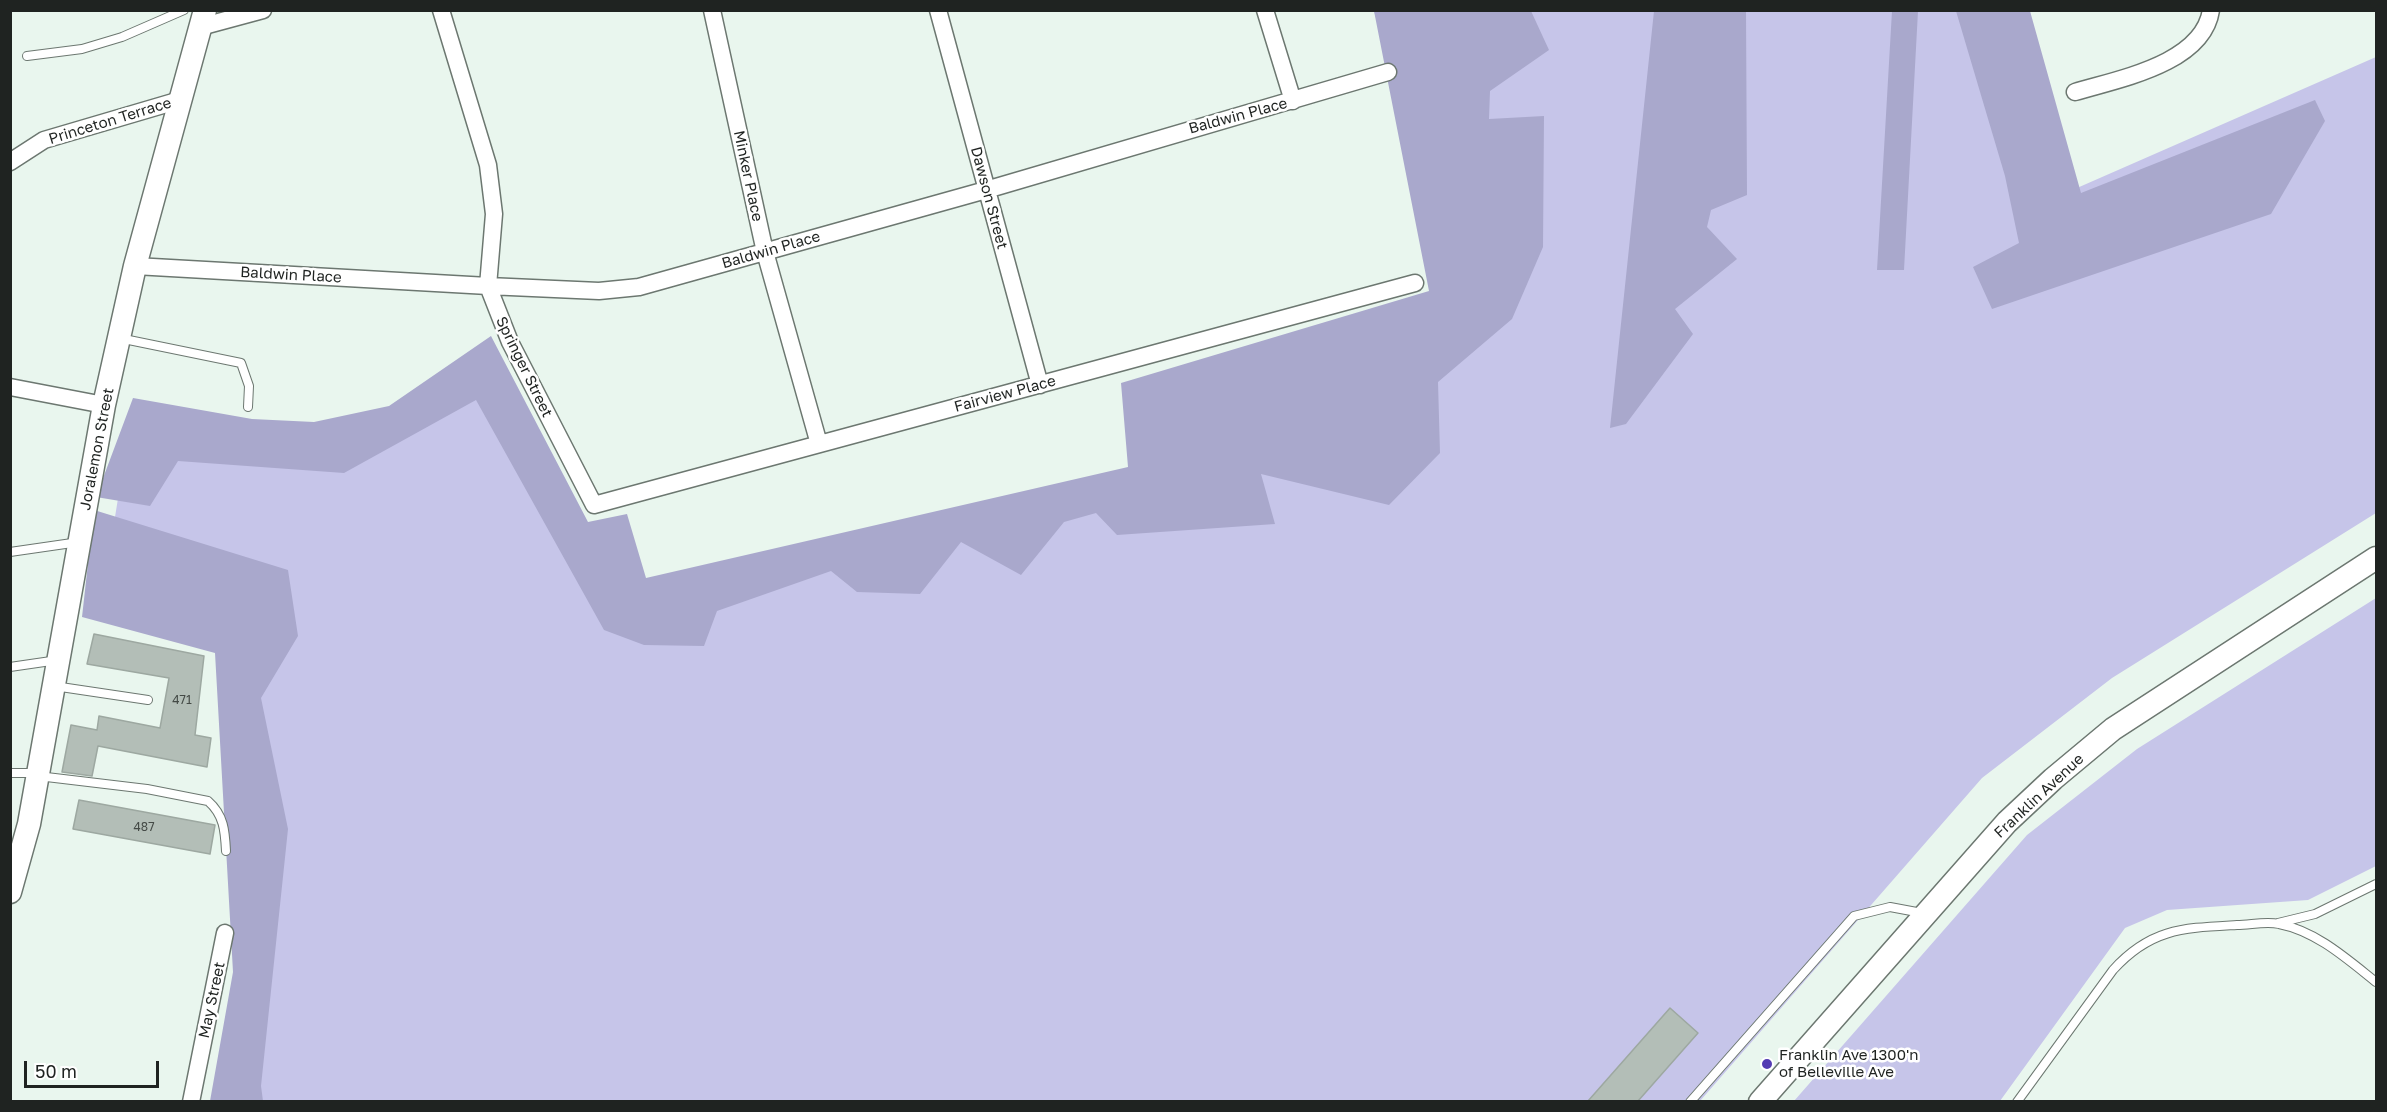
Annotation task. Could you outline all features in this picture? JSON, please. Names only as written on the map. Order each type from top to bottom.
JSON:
[{"type":"street","points":[[203,19],[263,10]]},
{"type":"street","name":"Springer Street","points":[[441,10],[488,165],[494,214],[489,286],[510,342],[594,505]]},
{"type":"street","name":"Minker Place","points":[[712,10],[765,252],[819,444]]},
{"type":"street","name":"Dawson Street","points":[[938,10],[1040,385]]},
{"type":"street","points":[[1265,10],[1293,101]]},
{"type":"street","points":[[2075,92],[2155,67],[2181,53],[2203,32],[2211,10]]},
{"type":"street","name":"Joralemon Street","points":[[10,892],[29,824],[104,405],[135,266],[203,19]]},
{"type":"street","name":"Baldwin Place","points":[[135,266],[489,286],[617,290],[639,287],[986,190],[1388,72]]},
{"type":"street","name":"Princeton Terrace","points":[[10,162],[44,140],[180,100]]},
{"type":"street","name":"Fairview Place","points":[[594,505],[1415,283]]},
{"type":"street","points":[[10,387],[104,405]]},
{"type":"street","name":"Franklin Avenue","points":[[1760,1101],[2007,822],[2053,779],[2113,729],[2376,558]]},
{"type":"street","name":"May Street","points":[[190,1101],[225,933]]},
{"type":"lane","points":[[27,56],[82,49],[122,37],[184,10]]},
{"type":"lane","points":[[119,338],[241,363],[249,386],[248,407]]},
{"type":"lane","points":[[10,552],[80,542]]},
{"type":"lane","points":[[10,667],[58,660]]},
{"type":"lane","points":[[54,686],[148,700]]},
{"type":"lane","points":[[10,773],[147,789],[208,801],[215,807],[224,825],[226,850]]},
{"type":"lane","points":[[2017,1101],[2113,970],[2129,952],[2147,941],[2175,931],[2203,927],[2278,924],[2315,914],[2376,884]]},
{"type":"lane","points":[[1690,1101],[1854,916],[1890,907],[1926,914]]},
{"type":"lane","points":[[2278,924],[2319,939],[2376,982]]},
{"type":"shaded area","points":[[1374,11],[2013,11],[2061,195],[2376,57],[2376,513],[2112,678],[1982,778],[1700,1101],[254,1101],[253,696],[288,636],[99,616],[131,418],[335,445],[498,356],[583,530],[643,596],[1163,469],[1457,297]]},
{"type":"shaded area","points":[[1374,11],[1531,11],[1549,50],[1490,91],[1489,119],[1544,116],[1543,247],[1512,319],[1438,382],[1440,453],[1389,505],[1261,474],[1275,524],[1117,535],[1096,513],[1064,522],[1021,575],[961,542],[920,594],[857,592],[831,571],[717,611],[704,646],[644,645],[604,630],[476,400],[344,473],[178,461],[150,506],[96,497],[133,398],[252,419],[314,422],[389,406],[491,336],[588,522],[627,514],[646,578],[1128,467],[1121,383],[1429,291]]},
{"type":"shaded area","points":[[1654,11],[1746,11],[1747,195],[1711,210],[1707,227],[1737,259],[1675,309],[1693,334],[1626,424],[1610,428]]},
{"type":"shaded area","points":[[1892,11],[1918,11],[1904,270],[1877,270]]},
{"type":"shaded area","points":[[1956,11],[2030,11],[2081,193],[2315,100],[2325,121],[2271,214],[1992,309],[1973,267],[2019,243],[2005,176]]},
{"type":"shaded area","points":[[94,510],[288,570],[298,636],[261,698],[288,829],[261,1086],[263,1101],[210,1101],[233,972],[215,653],[82,617]]},
{"type":"shaded area","points":[[2376,598],[2376,866],[2308,900],[2167,910],[2125,928],[2000,1101],[1794,1101],[2027,835],[2137,749]]},
{"type":"building","points":[[94,634],[204,656],[195,735],[211,738],[207,767],[98,746],[92,776],[62,772],[71,725],[97,730],[99,716],[160,728],[169,678],[87,664]]},
{"type":"building","points":[[79,800],[215,825],[210,854],[73,829]]},
{"type":"building","points":[[1670,1008],[1698,1033],[1638,1101],[1588,1101]]},
{"type":"place","name":"Franklin Ave 1300'n of Belleville Ave","points":[[1767,1064]]}]
